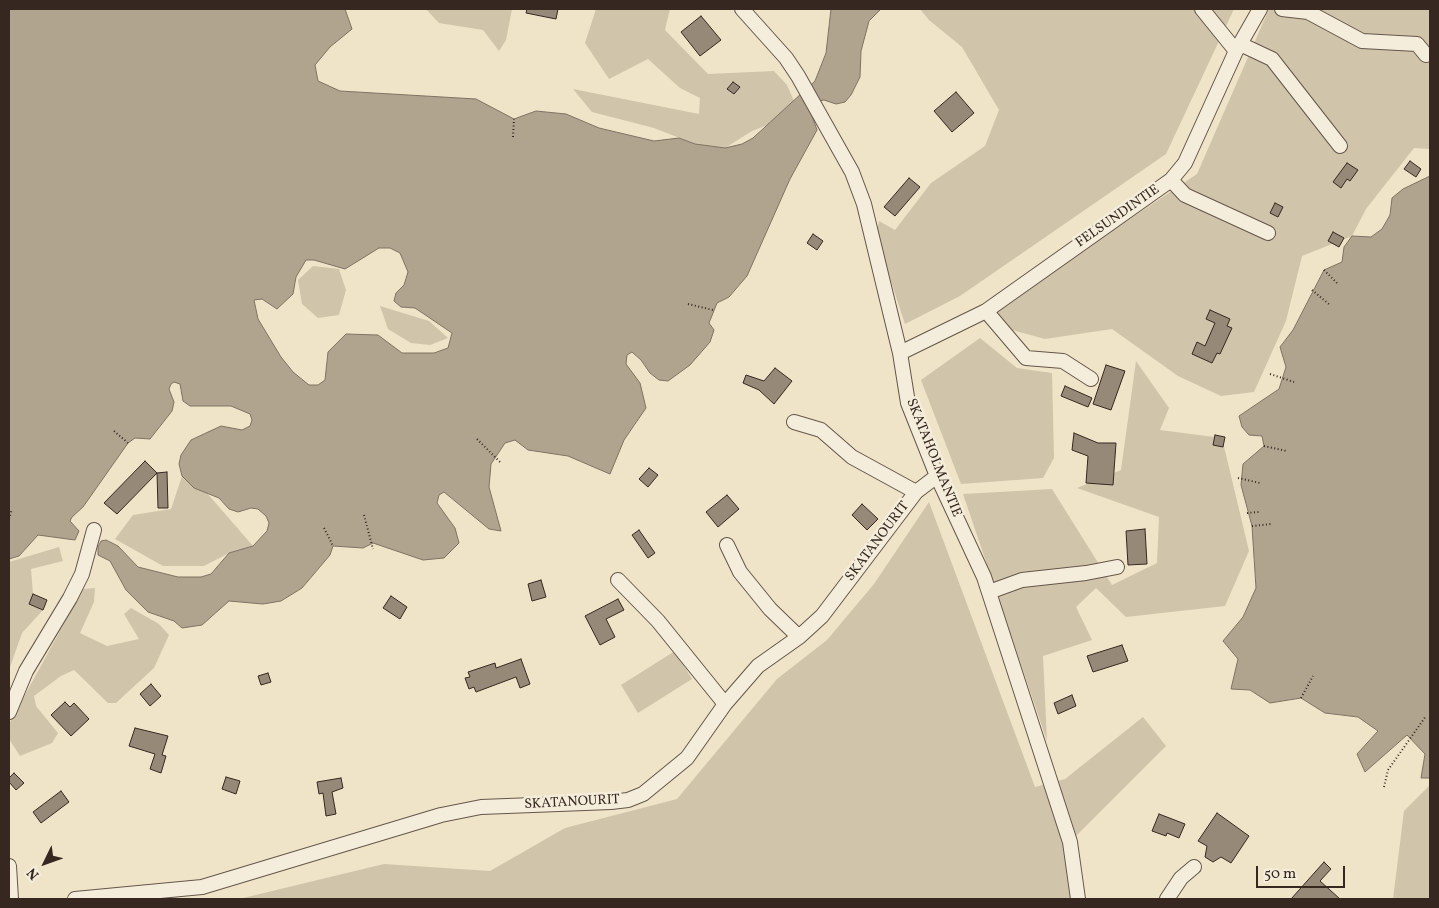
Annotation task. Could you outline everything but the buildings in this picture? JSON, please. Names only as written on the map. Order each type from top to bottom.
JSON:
[{"type":"street","name":"SKATAHOLMANTIE","points":[[742,9],[786,58],[825,122],[852,172],[864,204],[900,353],[908,402],[937,476],[984,577],[1070,842],[1078,899]]},
{"type":"street","points":[[1202,9],[1238,47],[1272,59],[1340,146]]},
{"type":"street","name":"FELSUNDINTIE","points":[[900,353],[986,311],[1171,180],[1185,163],[1238,47],[1260,9]]},
{"type":"street","points":[[1282,9],[1308,12],[1362,41],[1416,44],[1426,55]]},
{"type":"street","points":[[1171,180],[1185,195],[1268,233]]},
{"type":"street","points":[[986,311],[1026,358],[1063,361],[1090,379]]},
{"type":"street","points":[[794,422],[821,430],[852,457],[916,492]]},
{"type":"street","name":"SKATANOURIT","points":[[75,899],[202,886],[441,815],[481,807],[628,800],[643,794],[687,758],[703,739],[725,704],[758,666],[799,637],[822,616],[916,492],[937,476]]},
{"type":"street","points":[[9,712],[26,672],[82,574],[94,530]]},
{"type":"street","points":[[727,545],[740,572],[764,602],[799,637]]},
{"type":"street","points":[[989,592],[1022,580],[1086,573],[1117,567]]},
{"type":"street","points":[[618,580],[658,621],[725,704]]},
{"type":"street","points":[[9,866],[11,899]]},
{"type":"street","points":[[1167,899],[1181,878],[1194,867]]},
{"type":"path","points":[[513,137],[514,119]]},
{"type":"path","points":[[1324,270],[1338,284]]},
{"type":"path","points":[[1312,290],[1330,305]]},
{"type":"path","points":[[688,304],[713,310]]},
{"type":"path","points":[[1270,374],[1294,382]]},
{"type":"path","points":[[114,431],[128,443]]},
{"type":"path","points":[[477,440],[500,462]]},
{"type":"path","points":[[1264,446],[1287,452]]},
{"type":"path","points":[[1238,478],[1260,483]]},
{"type":"path","points":[[9,519],[12,509]]},
{"type":"path","points":[[1247,513],[1259,512]]},
{"type":"path","points":[[364,515],[373,549]]},
{"type":"path","points":[[1252,526],[1271,524]]},
{"type":"path","points":[[324,528],[333,546]]},
{"type":"path","points":[[1301,698],[1314,676]]},
{"type":"path","points":[[1384,787],[1388,770],[1426,716]]},
{"type":"shaded area","points":[[9,9],[345,9],[352,29],[330,47],[315,65],[318,81],[340,91],[476,99],[514,119],[536,111],[566,114],[599,128],[654,141],[679,138],[695,144],[725,148],[742,144],[753,138],[815,81],[826,53],[831,9],[881,9],[869,21],[861,51],[860,77],[851,95],[845,102],[836,104],[824,100],[815,102],[811,113],[817,130],[790,179],[747,276],[729,297],[717,303],[709,323],[714,330],[710,342],[690,365],[668,381],[659,380],[650,373],[641,360],[632,352],[627,355],[626,364],[640,383],[646,408],[624,440],[610,474],[568,456],[528,450],[515,440],[505,443],[491,464],[489,487],[501,531],[489,529],[444,492],[439,495],[437,503],[455,528],[459,543],[444,558],[423,560],[373,543],[363,548],[333,546],[330,555],[302,588],[281,601],[263,604],[229,601],[202,625],[182,628],[174,621],[148,612],[126,590],[110,561],[98,555],[98,547],[101,541],[106,540],[118,546],[138,567],[178,577],[201,577],[211,574],[229,553],[253,546],[267,531],[269,523],[266,516],[258,509],[251,508],[238,512],[229,509],[219,498],[194,488],[182,476],[179,464],[181,455],[191,440],[221,426],[242,430],[250,426],[252,420],[250,414],[231,406],[190,406],[183,401],[180,384],[174,382],[169,389],[174,402],[172,411],[150,439],[135,438],[128,443],[83,507],[72,517],[70,521],[79,531],[75,540],[38,535],[19,556],[9,559]],"holes":[[[379,248],[390,248],[400,253],[408,272],[404,285],[396,293],[394,301],[401,307],[415,308],[452,333],[448,348],[434,353],[402,353],[378,335],[346,334],[328,352],[325,380],[318,385],[309,385],[293,372],[281,357],[258,319],[254,300],[262,299],[277,309],[293,294],[296,277],[306,260],[314,260],[345,269]]]},
{"type":"shaded area","points":[[426,9],[512,9],[506,40],[499,51],[483,30],[439,23]]},
{"type":"shaded area","points":[[596,9],[670,9],[665,30],[708,74],[774,71],[787,85],[794,101],[770,124],[752,131],[725,148],[695,144],[654,128],[592,112],[573,89],[699,114],[700,98],[680,88],[648,59],[609,79],[585,43]]},
{"type":"shaded area","points":[[920,9],[1234,9],[1166,154],[960,296],[905,324],[876,236],[879,221],[895,230],[931,183],[985,146],[999,110],[962,47],[929,20]]},
{"type":"shaded area","points":[[1269,9],[1430,9],[1430,149],[1414,148],[1366,209],[1352,236],[1302,256],[1286,321],[1254,392],[1221,396],[1178,376],[1112,329],[1045,339],[1012,330],[994,310],[1197,174]]},
{"type":"shaded area","points":[[1430,176],[1430,778],[1421,778],[1425,754],[1407,735],[1365,772],[1357,754],[1378,731],[1358,717],[1325,713],[1301,698],[1270,703],[1250,690],[1231,689],[1238,659],[1223,641],[1243,617],[1256,588],[1252,526],[1241,485],[1243,464],[1264,446],[1262,436],[1249,435],[1242,427],[1239,416],[1279,389],[1286,367],[1280,347],[1293,330],[1324,270],[1342,262],[1344,247],[1352,236],[1371,237],[1382,229],[1390,215],[1392,198],[1403,189]]},
{"type":"shaded area","points":[[313,266],[339,269],[346,290],[339,315],[318,318],[302,304],[298,280]]},
{"type":"shaded area","points":[[380,306],[429,321],[448,338],[430,345],[411,343],[388,329]]},
{"type":"shaded area","points":[[980,338],[1017,368],[1052,373],[1054,458],[1043,478],[961,484],[921,380]]},
{"type":"shaded area","points":[[1136,361],[1169,408],[1160,430],[1222,438],[1249,551],[1225,606],[1126,617],[1096,588],[1076,607],[1092,640],[1043,656],[1047,741],[963,494],[1052,489],[1112,585],[1157,563],[1159,517],[1077,488],[1121,470]]},
{"type":"shaded area","points":[[182,476],[194,488],[206,492],[253,546],[229,553],[204,566],[163,566],[115,539],[133,515],[171,509]]},
{"type":"shaded area","points":[[929,502],[1035,787],[1065,779],[1143,717],[1166,746],[1070,842],[1071,899],[239,899],[384,864],[490,871],[565,828],[677,799],[777,679],[827,640],[874,584]]},
{"type":"shaded area","points":[[59,547],[63,561],[31,569],[33,594],[29,604],[43,610],[22,633],[9,670],[9,562]]},
{"type":"shaded area","points":[[95,588],[94,602],[80,633],[107,646],[139,639],[124,614],[131,608],[159,624],[169,635],[154,668],[116,703],[108,703],[74,670],[61,676],[34,696],[36,706],[58,733],[52,743],[20,756],[9,739],[9,724],[83,589]]},
{"type":"shaded area","points":[[675,651],[692,679],[638,713],[621,685]]},
{"type":"shaded area","points":[[1430,785],[1430,899],[1393,899],[1404,811]]}]
